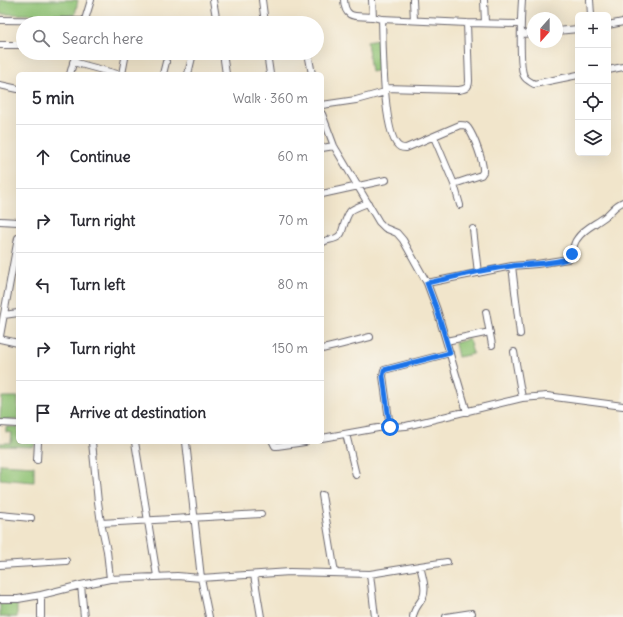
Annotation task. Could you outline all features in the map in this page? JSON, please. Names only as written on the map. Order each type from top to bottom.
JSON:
[{"type":"street","points":[[87,0],[87,10]]},
{"type":"street","points":[[86,16],[91,0]]},
{"type":"street","points":[[214,0],[216,16]]},
{"type":"street","points":[[262,0],[264,16]]},
{"type":"street","points":[[344,0],[346,10],[351,15],[373,17],[382,20],[521,24]]},
{"type":"street","points":[[372,0],[373,17]]},
{"type":"street","points":[[413,0],[414,20]]},
{"type":"street","points":[[484,0],[485,23]]},
{"type":"street","points":[[522,0],[521,24],[524,76],[534,84],[575,77]]},
{"type":"street","points":[[590,0],[591,12]]},
{"type":"street","points":[[0,20],[16,20]]},
{"type":"street","points":[[382,20],[387,115],[394,138],[400,147],[406,148],[434,137],[453,127],[464,124],[468,127],[482,163],[483,172],[454,184]]},
{"type":"street","points":[[611,24],[623,22]]},
{"type":"street","points":[[324,105],[356,100],[385,90],[459,90],[466,88],[470,81],[467,23]]},
{"type":"street","points":[[563,30],[575,29]]},
{"type":"street","points":[[522,34],[527,34]]},
{"type":"street","points":[[0,45],[16,45]]},
{"type":"street","points":[[122,72],[125,60]]},
{"type":"street","points":[[188,72],[191,60]]},
{"type":"street","points":[[223,60],[226,72]]},
{"type":"street","points":[[268,60],[270,72]]},
{"type":"street","points":[[309,60],[312,72]]},
{"type":"street","points":[[70,72],[73,62],[110,72]]},
{"type":"street","points":[[164,72],[166,62]]},
{"type":"street","points":[[611,69],[623,67]]},
{"type":"street","points":[[0,85],[16,89]]},
{"type":"street","points":[[324,119],[334,146],[379,222],[385,228],[397,233],[403,240],[427,283],[437,310],[467,412]]},
{"type":"street","points":[[434,137],[454,184],[460,205]]},
{"type":"street","points":[[324,148],[334,146]]},
{"type":"street","points":[[324,194],[386,180]]},
{"type":"street","points":[[427,283],[512,266],[537,264],[571,257],[575,240],[587,228],[606,216],[617,204],[623,202]]},
{"type":"street","points":[[324,241],[338,238],[341,235],[348,213],[352,209],[368,203]]},
{"type":"street","points":[[0,221],[16,222]]},
{"type":"street","points":[[473,229],[478,273]]},
{"type":"street","points":[[0,336],[15,262]]},
{"type":"street","points":[[512,266],[520,334]]},
{"type":"street","points":[[0,291],[8,291]]},
{"type":"street","points":[[486,312],[492,345]]},
{"type":"street","points":[[4,315],[16,313]]},
{"type":"street","points":[[446,341],[490,332]]},
{"type":"street","points":[[324,349],[370,337]]},
{"type":"street","points":[[0,339],[16,343]]},
{"type":"street","points":[[514,352],[522,398]]},
{"type":"street","points":[[390,427],[383,376],[384,370],[450,353]]},
{"type":"street","points":[[324,438],[390,427],[406,426],[522,398],[547,396],[623,406]]},
{"type":"street","points":[[0,423],[16,424]]},
{"type":"street","points":[[346,434],[356,475]]},
{"type":"street","points":[[37,460],[38,444]]},
{"type":"street","points":[[92,444],[101,523],[107,551],[110,579]]},
{"type":"street","points":[[135,444],[157,576]]},
{"type":"street","points":[[186,444],[196,518],[201,578],[208,617]]},
{"type":"street","points":[[274,444],[277,446],[291,444]]},
{"type":"street","points":[[322,495],[335,573]]},
{"type":"street","points":[[101,523],[261,514]]},
{"type":"street","points":[[0,515],[31,518]]},
{"type":"street","points":[[0,565],[66,561]]},
{"type":"street","points":[[0,599],[18,599],[41,595],[110,579],[157,576],[201,578],[290,572],[370,574],[447,562]]},
{"type":"street","points":[[413,617],[414,610],[423,597],[424,592],[420,566]]},
{"type":"street","points":[[370,574],[375,617]]},
{"type":"street","points":[[254,575],[261,617]]},
{"type":"street","points":[[80,585],[84,617]]},
{"type":"street","points":[[41,595],[41,617]]},
{"type":"street","points":[[446,617],[472,613]]},
{"type":"green space","points":[[0,0],[78,0],[75,15],[0,14]]},
{"type":"green space","points":[[378,39],[380,70],[371,72],[367,41]]},
{"type":"green space","points":[[469,339],[473,354],[458,357],[455,343]]},
{"type":"green space","points":[[2,397],[16,397],[16,420],[0,420]]},
{"type":"green space","points":[[6,427],[16,427],[16,444],[35,444],[34,447],[0,446],[0,443],[11,443],[12,433],[6,432]]},
{"type":"green space","points":[[0,464],[34,466],[34,482],[0,479]]},
{"type":"green space","points":[[17,603],[17,617],[0,617],[0,604]]},
{"type":"route","points":[[390,427],[383,376],[384,370],[450,353],[427,283],[512,266],[537,264],[566,259],[571,257],[572,254]]}]
